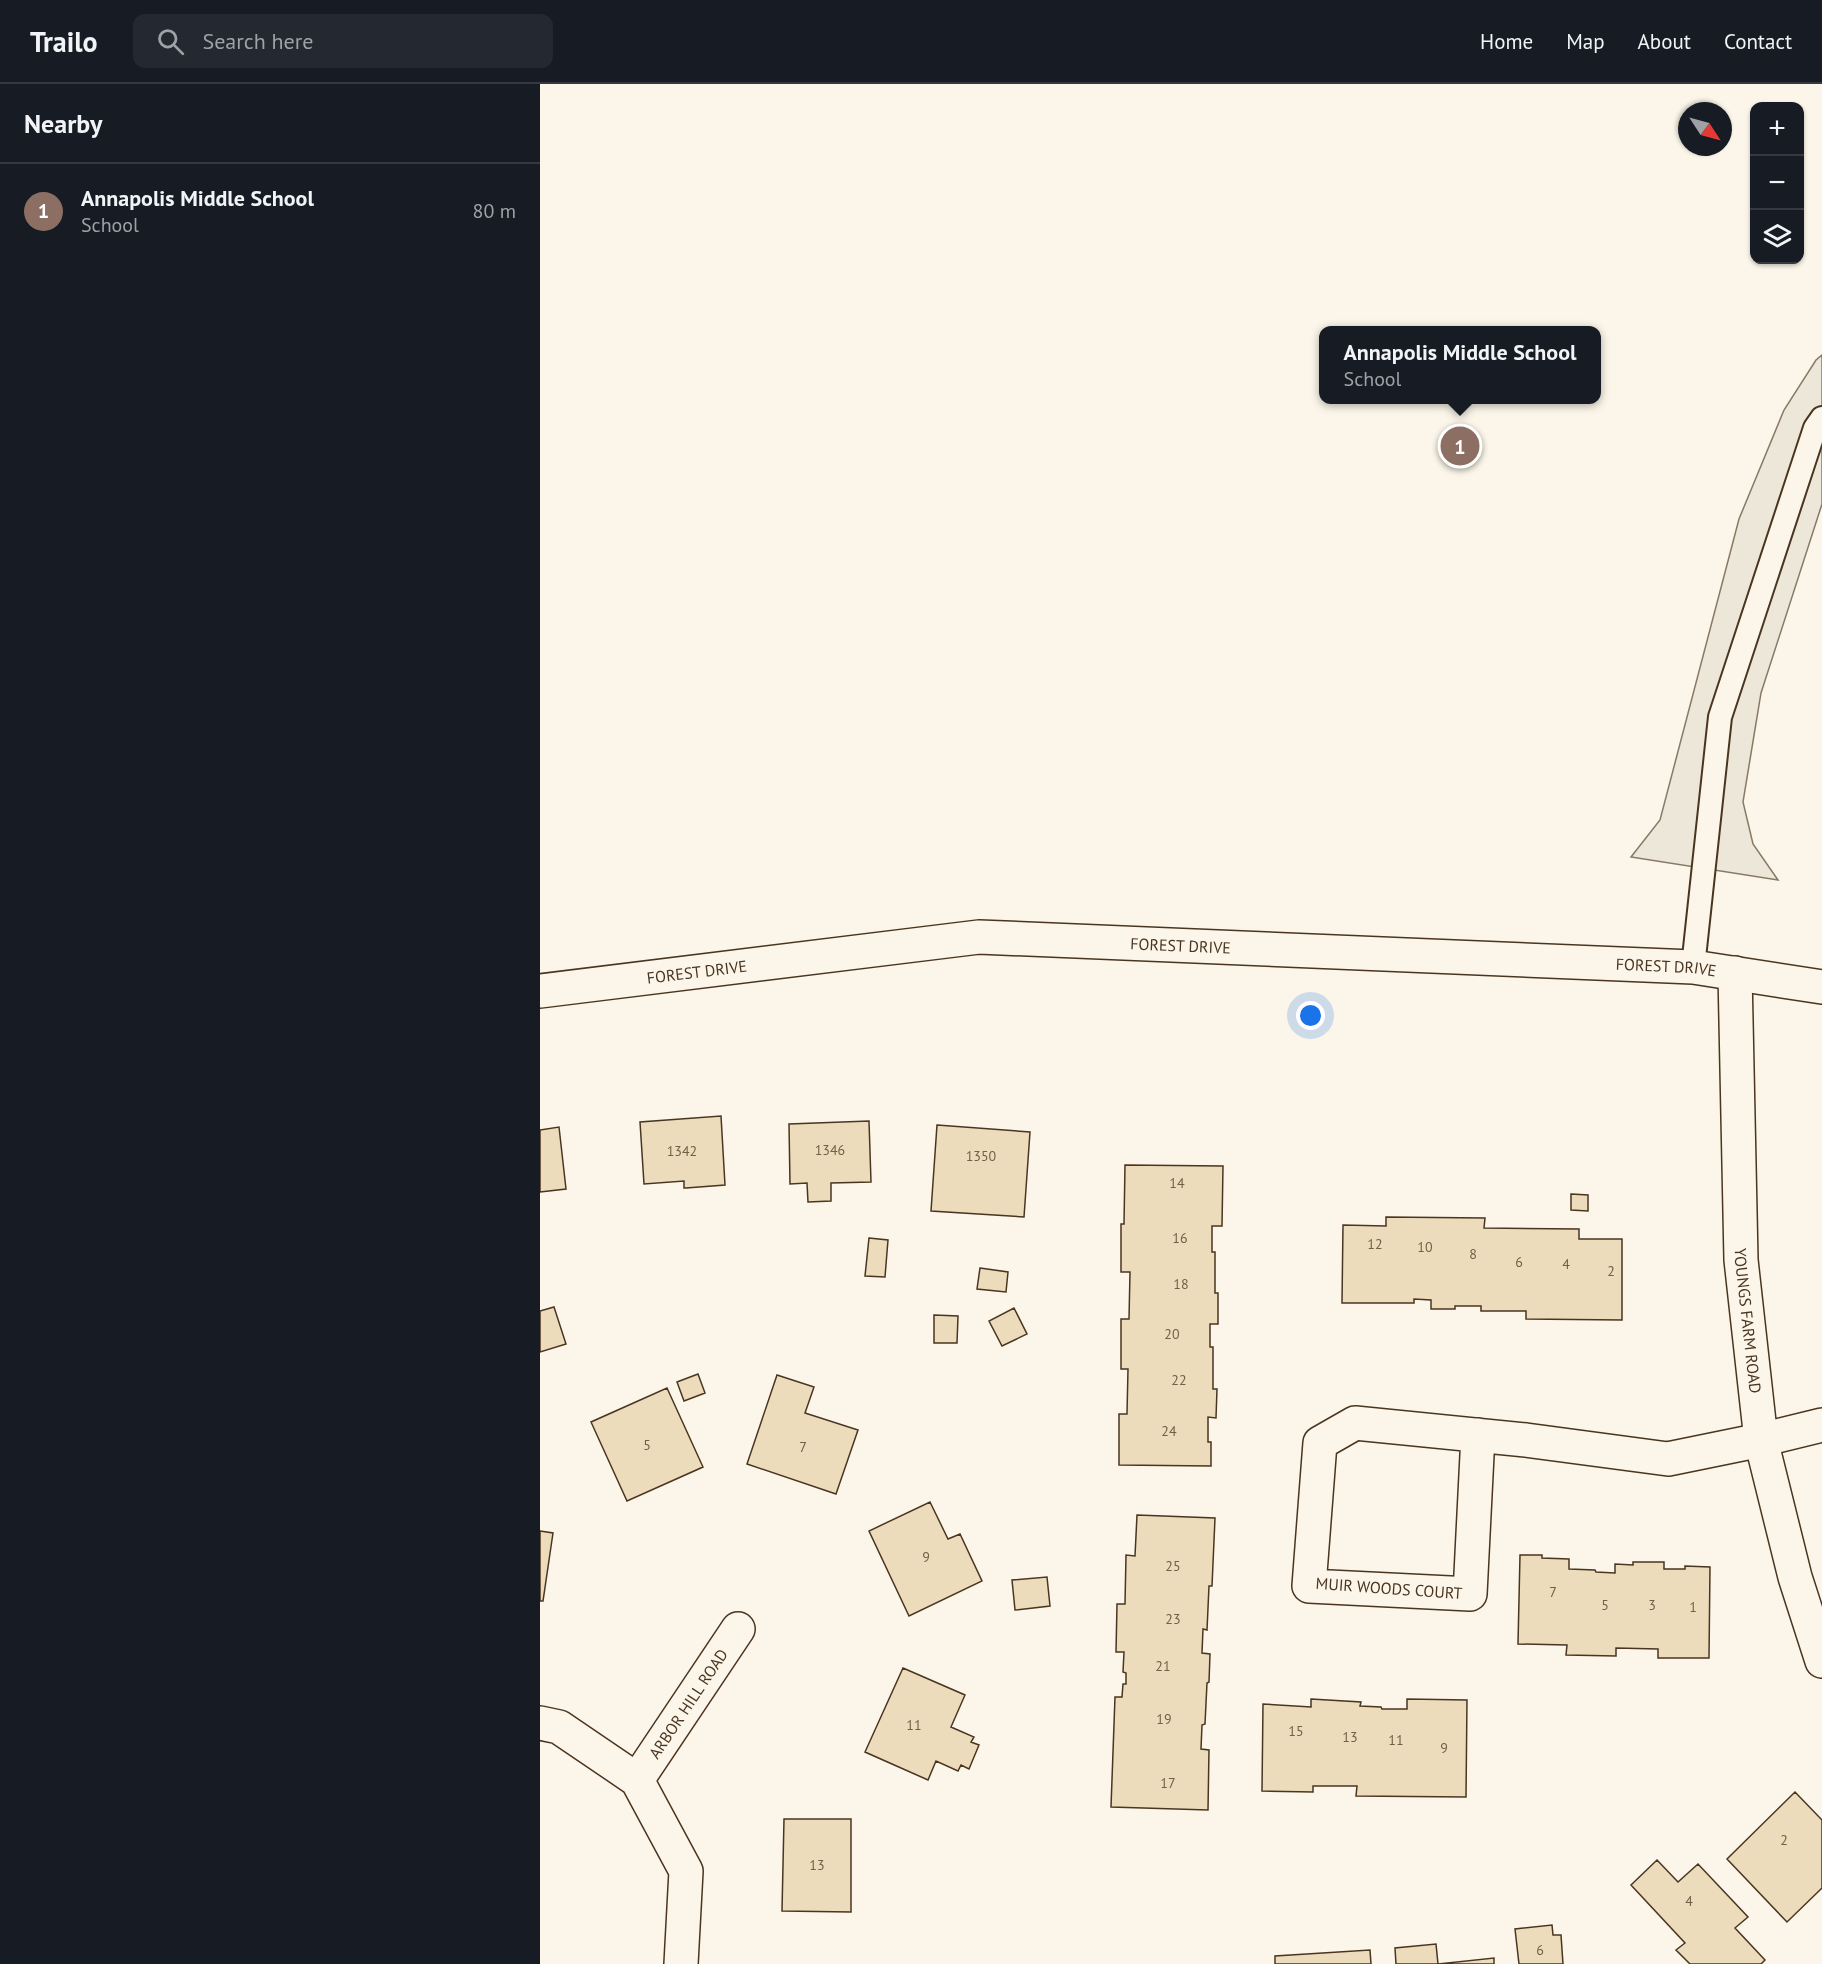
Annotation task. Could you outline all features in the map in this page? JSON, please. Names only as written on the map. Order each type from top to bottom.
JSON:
[{"type":"street","name":"FOREST DRIVE","points":[[540,992],[979,937],[1693,967],[1822,987]]},
{"type":"street","name":"YOUNGS FARM ROAD","points":[[1735,973],[1741,1260],[1761,1440],[1795,1577],[1822,1660]]},
{"type":"street","name":"MUIR WOODS COURT","points":[[1478,1435],[1470,1594],[1309,1586],[1320,1443],[1355,1423],[1478,1435],[1526,1440],[1668,1459],[1822,1425]]},
{"type":"street","name":"ARBOR HILL ROAD","points":[[637,1779],[738,1629]]},
{"type":"street","points":[[540,1723],[559,1727],[637,1779],[686,1871],[681,1964]]},
{"type":"lane","points":[[1693,967],[1720,717],[1820,425]]},
{"type":"shaded area","points":[[1822,355],[1822,504],[1761,693],[1743,802],[1753,844],[1778,880],[1631,857],[1660,820],[1739,519],[1784,410],[1816,360]]},
{"type":"building","points":[[721,1116],[725,1185],[684,1188],[684,1181],[644,1184],[640,1122]]},
{"type":"building","points":[[869,1121],[871,1182],[831,1183],[831,1201],[808,1202],[807,1183],[790,1184],[789,1124]]},
{"type":"building","points":[[937,1125],[1030,1132],[1024,1217],[931,1211]]},
{"type":"building","points":[[559,1127],[566,1189],[540,1192],[540,1130]]},
{"type":"building","points":[[1125,1165],[1223,1166],[1222,1226],[1212,1226],[1212,1252],[1215,1252],[1215,1293],[1218,1293],[1218,1324],[1210,1324],[1210,1347],[1213,1347],[1213,1389],[1217,1389],[1216,1418],[1208,1417],[1211,1466],[1119,1465],[1119,1414],[1127,1414],[1128,1369],[1121,1369],[1121,1319],[1129,1319],[1130,1272],[1121,1272]]},
{"type":"building","points":[[1571,1194],[1588,1195],[1588,1211],[1571,1210]]},
{"type":"building","points":[[1386,1217],[1485,1218],[1484,1228],[1579,1229],[1579,1239],[1622,1239],[1622,1320],[1526,1319],[1526,1311],[1481,1311],[1481,1306],[1431,1309],[1431,1300],[1414,1299],[1414,1303],[1342,1303],[1343,1225],[1386,1226]]},
{"type":"building","points":[[869,1238],[888,1240],[885,1277],[865,1276]]},
{"type":"building","points":[[980,1268],[1008,1272],[1006,1292],[977,1289]]},
{"type":"building","points":[[554,1307],[566,1344],[540,1352],[540,1311]]},
{"type":"building","points":[[1014,1308],[1027,1334],[1002,1346],[989,1321]]},
{"type":"building","points":[[934,1315],[958,1316],[957,1343],[934,1343]]},
{"type":"building","points":[[698,1374],[705,1393],[684,1401],[677,1382]]},
{"type":"building","points":[[777,1375],[814,1387],[805,1413],[858,1430],[836,1494],[747,1464]]},
{"type":"building","points":[[667,1388],[703,1467],[627,1501],[591,1422]]},
{"type":"building","points":[[930,1502],[948,1539],[960,1534],[982,1581],[909,1616],[869,1531]]},
{"type":"building","points":[[1137,1515],[1215,1518],[1212,1586],[1209,1586],[1207,1630],[1203,1629],[1202,1653],[1210,1654],[1201,1749],[1209,1750],[1208,1810],[1111,1807],[1115,1697],[1122,1697],[1123,1684],[1126,1684],[1126,1673],[1123,1672],[1124,1652],[1116,1652],[1117,1604],[1125,1604],[1126,1555],[1135,1556]]},
{"type":"building","points":[[540,1531],[553,1533],[543,1601],[540,1601]]},
{"type":"building","points":[[1520,1555],[1569,1559],[1569,1569],[1595,1570],[1596,1572],[1615,1573],[1615,1564],[1633,1565],[1633,1562],[1664,1562],[1664,1569],[1685,1569],[1685,1566],[1710,1567],[1709,1658],[1658,1658],[1658,1649],[1616,1648],[1616,1656],[1566,1655],[1567,1645],[1518,1644]]},
{"type":"building","points":[[1047,1577],[1050,1606],[1015,1610],[1012,1580]]},
{"type":"building","points":[[903,1668],[965,1695],[951,1727],[974,1737],[971,1742],[979,1745],[969,1769],[961,1765],[958,1771],[936,1761],[928,1780],[865,1752]]},
{"type":"building","points":[[1311,1699],[1361,1702],[1360,1706],[1381,1707],[1382,1709],[1407,1709],[1407,1699],[1467,1700],[1466,1797],[1356,1796],[1357,1786],[1313,1786],[1313,1792],[1262,1791],[1263,1704],[1311,1707]]},
{"type":"building","points":[[1795,1792],[1822,1820],[1822,1888],[1787,1922],[1727,1859]]},
{"type":"building","points":[[784,1819],[851,1819],[851,1912],[782,1911]]},
{"type":"building","points":[[1657,1860],[1678,1882],[1698,1864],[1748,1917],[1735,1928],[1765,1960],[1761,1964],[1690,1964],[1676,1950],[1685,1943],[1631,1885]]},
{"type":"building","points":[[1552,1925],[1553,1935],[1561,1935],[1563,1964],[1519,1964],[1515,1929]]},
{"type":"building","points":[[1436,1944],[1438,1964],[1396,1964],[1395,1948]]},
{"type":"building","points":[[1370,1950],[1371,1964],[1275,1964],[1275,1956]]},
{"type":"building","points":[[1494,1958],[1494,1964],[1438,1964]]},
{"type":"place","name":"Annapolis Middle School","points":[[1460,446]]}]
